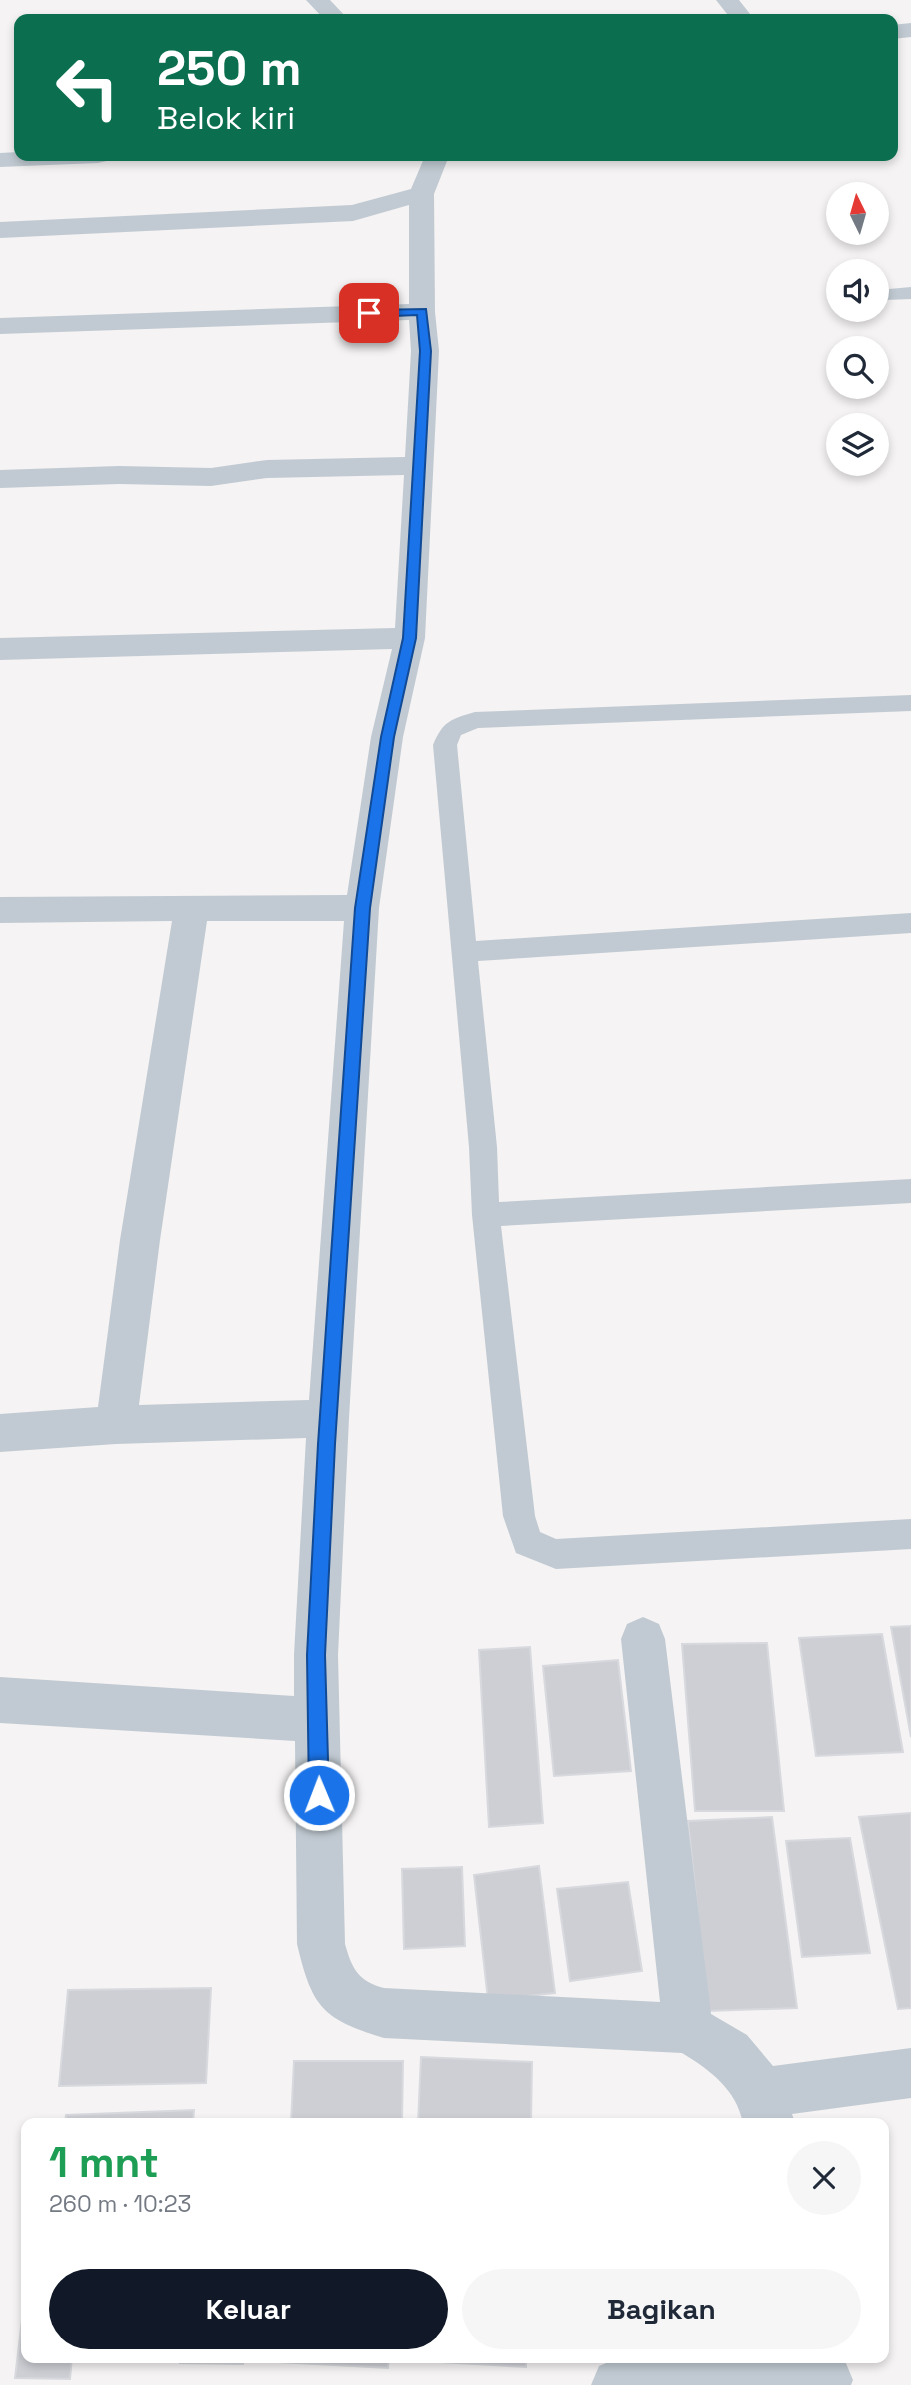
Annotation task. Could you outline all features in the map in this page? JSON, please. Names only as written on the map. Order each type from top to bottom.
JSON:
[{"type":"street","points":[[317,0],[332,14]]},
{"type":"street","points":[[727,0],[739,14]]},
{"type":"street","points":[[435,161],[422,194],[422,312],[425,351],[410,638],[387,737],[362,908],[328,1418],[316,1655],[321,1944],[330,1982],[354,2005],[384,2013],[688,2028],[729,2053],[765,2108],[911,2073]]},
{"type":"street","points":[[0,230],[353,213],[422,194]]},
{"type":"street","points":[[0,326],[422,312]]},
{"type":"street","points":[[0,479],[119,475],[189,478],[267,469],[417,466]]},
{"type":"street","points":[[0,649],[410,638]]},
{"type":"street","points":[[116,1425],[142,1227],[192,908]]},
{"type":"street","points":[[0,910],[362,908]]},
{"type":"street","points":[[0,1433],[116,1425],[328,1418]]},
{"type":"street","points":[[643,1639],[688,2028]]},
{"type":"street","points":[[0,1700],[318,1720]]},
{"type":"street","points":[[618,2385],[824,2374]]},
{"type":"lane","points":[[889,293],[911,293]]},
{"type":"lane","points":[[911,703],[475,720],[451,730],[444,745],[483,1147],[486,1215],[519,1516],[527,1542],[556,1555],[911,1534]]},
{"type":"lane","points":[[465,952],[911,923]]},
{"type":"lane","points":[[486,1215],[911,1191]]},
{"type":"building","points":[[911,1626],[911,1737],[891,1627]]},
{"type":"building","points":[[882,1634],[903,1752],[816,1756],[799,1638]]},
{"type":"building","points":[[767,1643],[784,1811],[695,1811],[682,1644]]},
{"type":"building","points":[[530,1647],[543,1823],[489,1827],[479,1650]]},
{"type":"building","points":[[618,1660],[631,1771],[554,1776],[543,1666]]},
{"type":"building","points":[[911,1813],[911,2008],[898,2009],[859,1817]]},
{"type":"building","points":[[772,1817],[797,2008],[708,2011],[688,1821]]},
{"type":"building","points":[[850,1838],[870,1953],[802,1957],[786,1841]]},
{"type":"building","points":[[539,1866],[555,1993],[488,2000],[474,1875]]},
{"type":"building","points":[[462,1867],[465,1946],[404,1949],[402,1869]]},
{"type":"building","points":[[628,1882],[642,1971],[570,1981],[557,1889]]},
{"type":"building","points":[[211,1988],[206,2083],[59,2086],[68,1990]]},
{"type":"building","points":[[421,2057],[532,2062],[531,2118],[418,2118]]},
{"type":"building","points":[[294,2061],[403,2061],[402,2118],[291,2118]]},
{"type":"building","points":[[194,2110],[193,2118],[66,2118],[66,2115]]},
{"type":"building","points":[[21,2328],[21,2363],[71,2363],[70,2379],[15,2378]]},
{"type":"building","points":[[180,2363],[243,2363],[243,2364]]},
{"type":"building","points":[[297,2363],[388,2363],[388,2368]]},
{"type":"building","points":[[457,2363],[526,2363],[526,2367]]},
{"type":"route","points":[[319,1795],[316,1655],[326,1444],[362,908],[387,737],[410,638],[425,351],[422,312],[369,313]]}]
